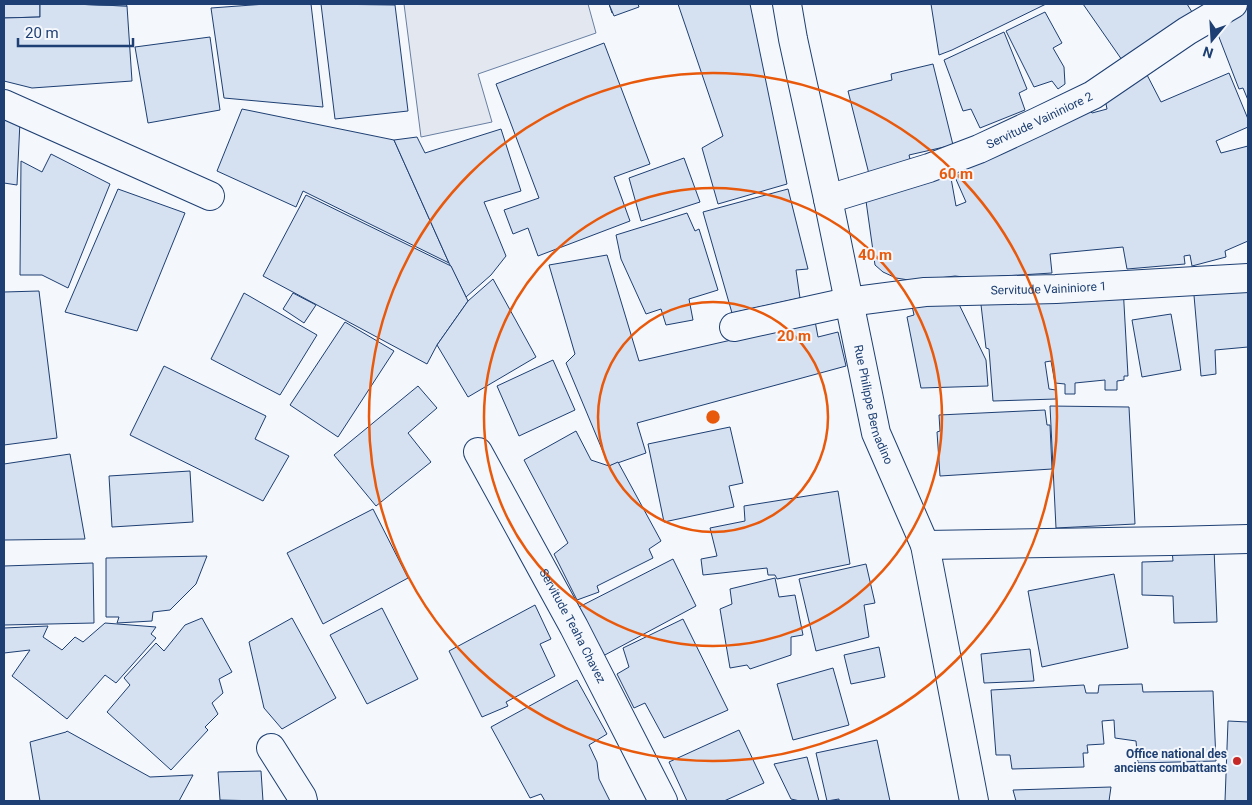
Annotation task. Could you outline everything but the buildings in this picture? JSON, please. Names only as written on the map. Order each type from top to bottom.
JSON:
[{"type":"street","name":"Rue Philippe Bernadino","points":[[787,4],[876,433],[925,545],[974,801]]},
{"type":"street","name":"Servitude Vaininiore 2","points":[[828,199],[929,168],[979,149],[1037,122],[1093,95],[1188,31],[1233,4]]},
{"type":"street","points":[[4,104],[210,196]]},
{"type":"street","name":"Servitude Vaininiore 1","points":[[734,327],[848,302],[925,292],[1056,289],[1248,278]]},
{"type":"street","name":"Servitude Teaha Chavez","points":[[478,452],[574,627],[663,801]]},
{"type":"street","points":[[925,545],[1248,539]]},
{"type":"street","points":[[270,748],[302,797],[302,801]]},
{"type":"shaded area","points":[[404,4],[588,4],[596,33],[478,74],[492,122],[421,137]]},
{"type":"place","name":"Office national des anciens combattants","points":[[1237,761]]}]
